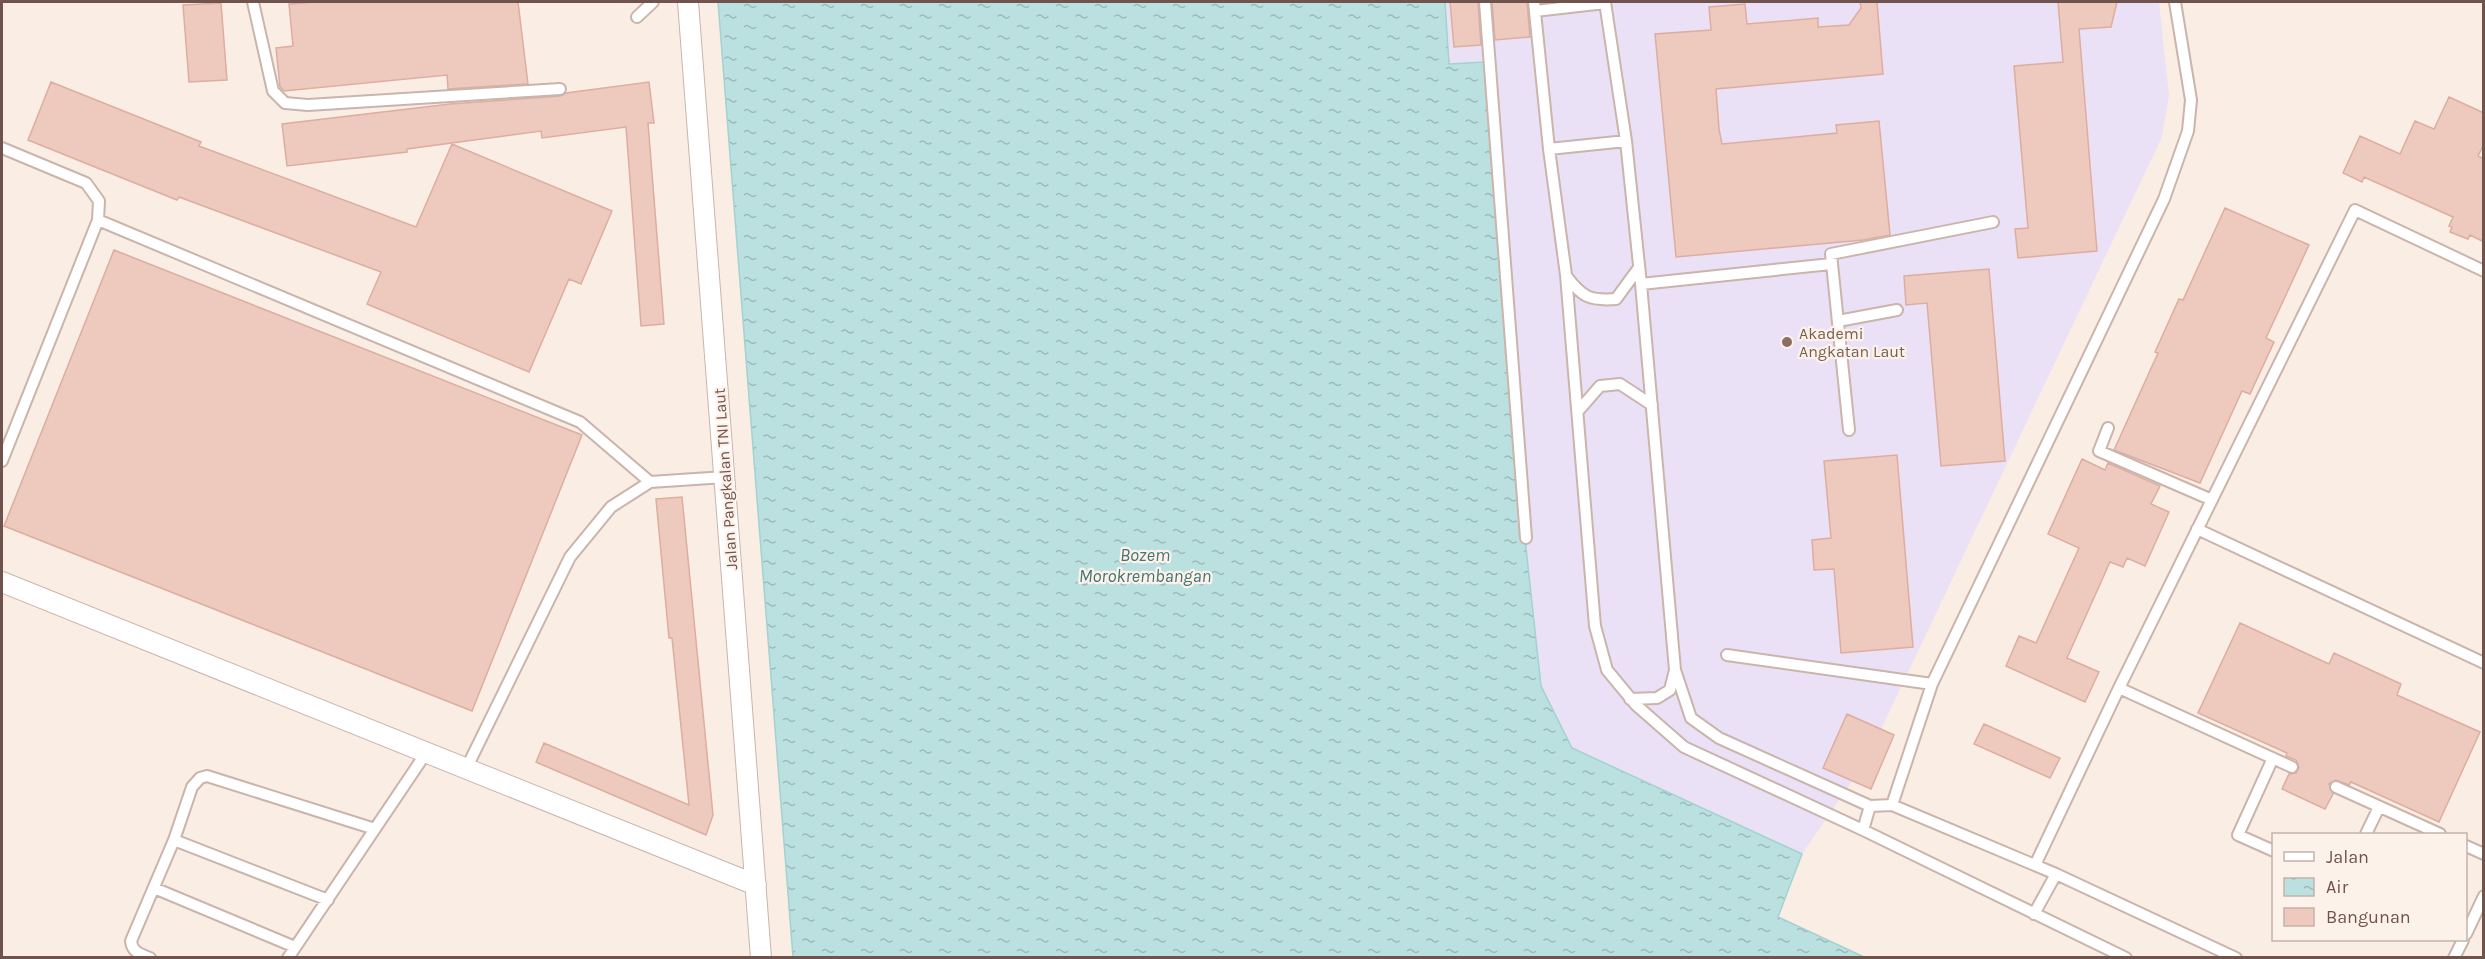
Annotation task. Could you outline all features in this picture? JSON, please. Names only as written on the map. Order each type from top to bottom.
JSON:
[{"type":"street","name":"Jalan Pangkalan TNI Laut","points":[[688,2],[761,957]]},
{"type":"street","points":[[2,582],[756,885]]},
{"type":"lane","points":[[253,2],[273,91],[285,103],[308,105],[560,88]]},
{"type":"lane","points":[[637,17],[653,2]]},
{"type":"lane","points":[[1485,2],[1526,538]]},
{"type":"lane","points":[[2126,957],[1863,830],[1684,747],[1630,699],[1607,670],[1595,626],[1579,410],[1566,275],[1549,149],[1535,6],[1605,2],[1626,141],[1675,670],[1691,718],[1719,738],[1869,806],[1892,805],[2056,874],[2236,957]]},
{"type":"lane","points":[[1892,805],[1932,684],[2164,199],[2185,141],[2192,100],[2175,2]]},
{"type":"lane","points":[[1549,149],[1626,141]]},
{"type":"lane","points":[[2,148],[87,183],[99,201],[98,220],[2,461]]},
{"type":"lane","points":[[2035,865],[2119,688],[2355,210],[2484,271]]},
{"type":"lane","points":[[98,220],[580,422],[650,482]]},
{"type":"lane","points":[[1849,430],[1831,254],[1993,222]]},
{"type":"lane","points":[[1641,285],[1831,264]]},
{"type":"lane","points":[[1566,275],[1579,293],[1598,300],[1616,299],[1638,268]]},
{"type":"lane","points":[[1838,321],[1897,310]]},
{"type":"lane","points":[[1579,410],[1600,386],[1620,384],[1652,405]]},
{"type":"lane","points":[[2108,428],[2099,451],[2212,500]]},
{"type":"lane","points":[[467,767],[570,557],[611,507],[650,482],[724,477]]},
{"type":"lane","points":[[2198,529],[2484,663]]},
{"type":"lane","points":[[1728,655],[1932,684]]},
{"type":"lane","points":[[1630,699],[1657,698],[1670,690],[1675,670]]},
{"type":"lane","points":[[2119,688],[2292,767]]},
{"type":"lane","points":[[288,957],[426,753]]},
{"type":"lane","points":[[2272,850],[2238,835],[2273,758]]},
{"type":"lane","points":[[150,957],[137,953],[132,947],[131,940],[174,840],[192,788],[200,778],[207,776],[375,829]]},
{"type":"lane","points":[[2336,787],[2438,833]]},
{"type":"lane","points":[[1863,830],[1869,806]]},
{"type":"lane","points":[[2366,833],[2379,807]]},
{"type":"lane","points":[[174,840],[328,900]]},
{"type":"lane","points":[[2467,846],[2484,854]]},
{"type":"lane","points":[[2034,914],[2056,874]]},
{"type":"lane","points":[[154,888],[295,947]]},
{"type":"lane","points":[[2467,932],[2484,896]]},
{"type":"lane","points":[[2454,957],[2462,941]]},
{"type":"shaded area","name":"Akademi Angkatan Laut","points":[[1445,2],[2159,2],[2169,95],[2162,137],[1866,761],[1802,854],[1572,748],[1541,686],[1526,548],[1484,62],[1449,64]]},
{"type":"water","name":"Bozem Morokrembangan","points":[[718,2],[1445,2],[1449,64],[1485,62],[1526,548],[1541,686],[1572,748],[1802,854],[1778,917],[1864,957],[793,957]]},
{"type":"building","points":[[518,2],[528,84],[448,89],[447,75],[284,91],[280,87],[276,48],[293,46],[289,4]]},
{"type":"building","points":[[1450,2],[1478,2],[1481,45],[1454,47]]},
{"type":"building","points":[[1492,2],[1527,2],[1530,37],[1495,40]]},
{"type":"building","points":[[1860,2],[1877,2],[1883,74],[1716,89],[1719,129],[1722,144],[1837,133],[1836,125],[1879,121],[1890,235],[1863,240],[1676,257],[1655,34],[1711,30],[1709,7],[1745,4],[1747,24],[1818,18],[1818,27],[1849,25],[1861,8]]},
{"type":"building","points":[[2058,2],[2117,2],[2111,27],[2079,29],[2097,251],[2018,258],[2015,229],[2028,228],[2014,66],[2063,62]]},
{"type":"building","points":[[221,3],[227,80],[189,82],[183,5]]},
{"type":"building","points":[[51,82],[201,142],[199,146],[416,227],[452,144],[612,211],[581,284],[569,279],[529,372],[367,304],[381,272],[179,197],[177,200],[28,140]]},
{"type":"building","points":[[649,82],[654,123],[648,123],[664,324],[641,326],[626,127],[542,138],[541,131],[407,149],[407,152],[287,166],[282,124],[450,104],[560,96],[566,93]]},
{"type":"building","points":[[2449,97],[2484,113],[2484,144],[2478,156],[2484,159],[2484,242],[2470,235],[2468,239],[2450,232],[2452,227],[2449,226],[2453,217],[2364,177],[2362,182],[2343,173],[2360,136],[2400,154],[2415,121],[2434,129]]},
{"type":"building","points":[[2225,208],[2309,245],[2266,338],[2274,342],[2250,394],[2242,391],[2200,483],[2114,450],[2158,353],[2155,352],[2179,299],[2183,300]]},
{"type":"building","points":[[114,250],[582,435],[472,711],[4,526]]},
{"type":"building","points":[[1989,269],[2005,461],[1941,466],[1927,303],[1906,305],[1904,276]]},
{"type":"building","points":[[1897,455],[1913,647],[1841,653],[1834,569],[1814,570],[1812,540],[1831,538],[1824,461]]},
{"type":"building","points":[[2082,459],[2105,470],[2108,463],[2160,486],[2151,504],[2169,512],[2145,566],[2127,558],[2123,567],[2110,562],[2067,658],[2099,672],[2085,702],[2006,666],[2019,636],[2036,643],[2079,548],[2048,534]]},
{"type":"building","points":[[682,497],[713,815],[706,835],[536,762],[544,743],[689,805],[672,638],[669,638],[656,499]]},
{"type":"building","points":[[2240,623],[2329,664],[2334,653],[2401,684],[2397,695],[2480,732],[2439,822],[2351,782],[2349,785],[2336,780],[2329,784],[2333,794],[2325,809],[2282,789],[2289,774],[2296,773],[2299,767],[2296,760],[2286,756],[2287,753],[2198,713]]},
{"type":"building","points":[[1847,714],[1894,735],[1871,789],[1823,768]]},
{"type":"building","points":[[1984,724],[2060,758],[2050,778],[1974,744]]},
{"type":"place","name":"Akademi Angkatan Laut","points":[[1787,342]]}]
